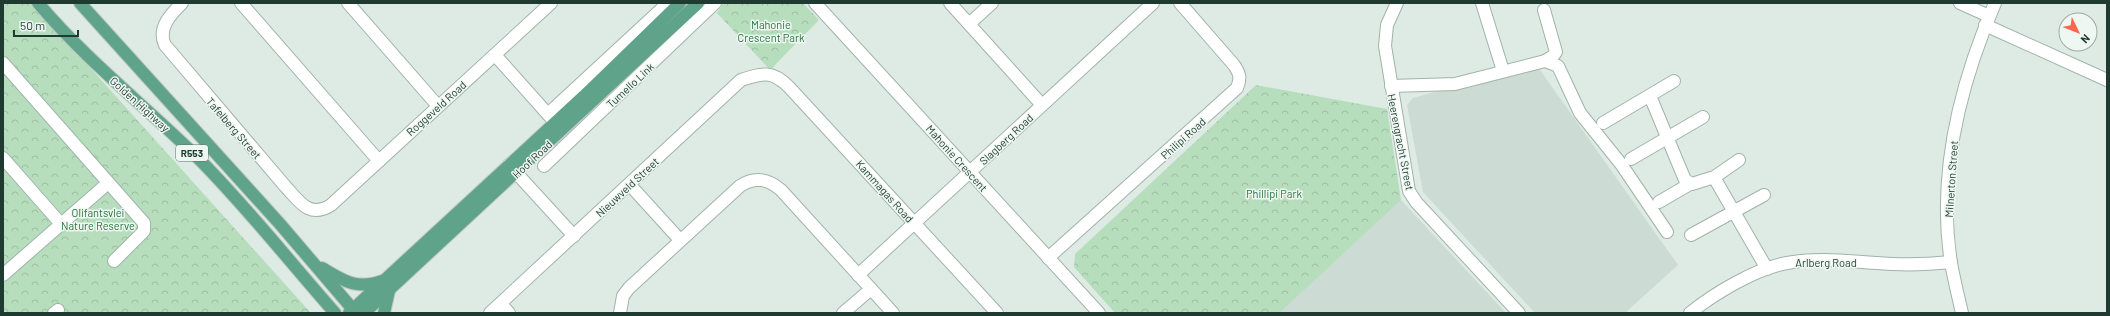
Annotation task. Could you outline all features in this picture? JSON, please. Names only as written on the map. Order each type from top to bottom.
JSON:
[{"type":"main road","name":"Golden Highway","points":[[38,3],[64,32],[121,88],[198,158],[258,224],[335,313]]},
{"type":"main road","name":"Golden Highway","points":[[80,3],[314,263],[356,312]]},
{"type":"main road","name":"Hoof Road","points":[[356,312],[513,169],[555,122],[680,3]]},
{"type":"main road","name":"Hoof Road","points":[[555,122],[698,3]]},
{"type":"main road","points":[[314,263],[346,282],[356,285],[387,285],[384,313]]},
{"type":"street","name":"Tafelberg Street","points":[[182,3],[167,18],[163,32],[165,45],[284,186],[304,206],[311,210],[319,211]]},
{"type":"street","points":[[241,3],[379,161]]},
{"type":"street","points":[[348,3],[438,106]]},
{"type":"street","name":"Roggeveld Road","points":[[319,211],[331,205],[551,3]]},
{"type":"street","points":[[495,55],[555,122],[668,3]]},
{"type":"street","name":"Tumello Link","points":[[544,166],[715,3]]},
{"type":"street","name":"Mahonie Crescent","points":[[815,3],[1099,313]]},
{"type":"street","points":[[950,3],[1042,105]]},
{"type":"street","points":[[969,24],[992,3]]},
{"type":"street","name":"Slagberg Road","points":[[858,274],[1153,3]]},
{"type":"street","name":"Philipi Road","points":[[1048,258],[1237,88],[1240,80],[1240,74],[1234,65],[1180,3]]},
{"type":"street","name":"Heerengracht Street","points":[[1397,3],[1387,25],[1385,37],[1391,86],[1409,191],[1416,202],[1519,313]]},
{"type":"street","points":[[1484,3],[1503,71]]},
{"type":"street","points":[[1960,3],[1987,21],[2107,80]]},
{"type":"street","name":"Milnerton Street","points":[[1962,313],[1951,262],[1948,219],[1951,151],[1965,85],[1987,21],[1995,3]]},
{"type":"street","points":[[1391,86],[1455,84],[1545,61],[1556,52],[1544,10]]},
{"type":"street","points":[[1545,61],[1558,66],[1580,113],[1621,164],[1667,232]]},
{"type":"street","points":[[3,63],[144,222],[144,231],[114,261]]},
{"type":"street","name":"Nieuwveld Street","points":[[490,313],[505,308],[574,236],[741,80],[769,74]]},
{"type":"street","name":"Kammagas Road","points":[[769,74],[777,76],[789,87],[997,313]]},
{"type":"street","points":[[1603,123],[1674,81]]},
{"type":"street","points":[[1650,96],[1685,180],[1690,184]]},
{"type":"street","points":[[1631,159],[1703,118]]},
{"type":"street","points":[[3,158],[61,224]]},
{"type":"street","points":[[1660,202],[1690,184],[1713,178],[1739,160]]},
{"type":"street","points":[[513,169],[574,236]]},
{"type":"street","points":[[1713,178],[1768,269]]},
{"type":"street","points":[[620,312],[623,296],[629,288],[740,186],[754,180],[766,181],[781,190],[893,313]]},
{"type":"street","points":[[3,275],[108,183]]},
{"type":"street","points":[[630,185],[680,240]]},
{"type":"street","points":[[1691,235],[1764,195]]},
{"type":"street","name":"Arlberg Road","points":[[1690,313],[1722,292],[1768,269],[1788,262],[1810,260],[1913,265],[1951,262]]},
{"type":"street","points":[[843,313],[871,288]]},
{"type":"shaded area","points":[[1530,66],[1540,70],[1678,265],[1625,313],[1535,313],[1423,192],[1407,105],[1413,98]]},
{"type":"shaded area","points":[[1401,200],[1506,313],[1276,313]]},
{"type":"green space","name":"Olifantsvlei Nature Reserve","points":[[3,3],[32,3],[311,313],[3,313]]},
{"type":"green space","name":"Mahonie Crescent Park","points":[[724,3],[803,3],[819,20],[770,70],[717,13]]},
{"type":"green space","name":"Phillipi Park","points":[[1256,85],[1387,109],[1401,200],[1279,313],[1115,313],[1074,267],[1075,254]]}]
